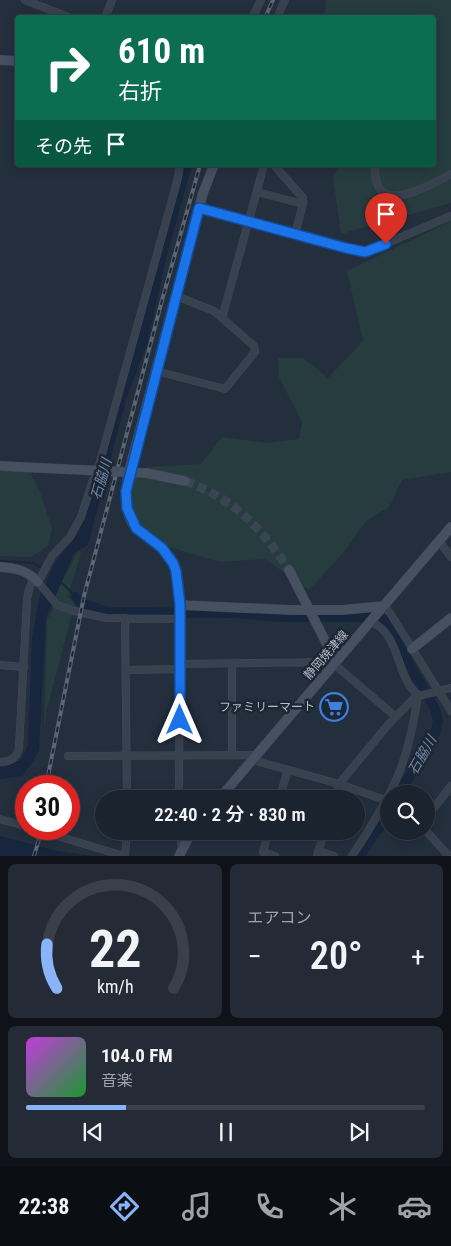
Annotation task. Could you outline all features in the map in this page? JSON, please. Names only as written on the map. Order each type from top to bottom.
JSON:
[{"type":"street","points":[[25,0],[63,15]]},
{"type":"street","points":[[106,15],[112,0]]},
{"type":"street","points":[[254,15],[261,0]]},
{"type":"street","points":[[278,15],[285,0]]},
{"type":"street","points":[[0,60],[15,60]]},
{"type":"street","points":[[0,762],[12,760],[18,753],[19,748],[29,589],[52,556],[70,537],[81,517],[96,476],[180,167]]},
{"type":"street","points":[[179,790],[180,605],[178,582],[173,563],[162,548],[136,528],[130,516],[126,501],[126,491],[128,475],[199,208],[213,167]]},
{"type":"street","points":[[222,318],[263,167]]},
{"type":"street","points":[[276,167],[303,198],[295,234]]},
{"type":"street","points":[[375,167],[378,185],[382,192],[396,197],[424,187],[451,174]]},
{"type":"street","points":[[257,192],[303,204]]},
{"type":"street","points":[[199,208],[365,252],[451,216]]},
{"type":"street","points":[[156,371],[225,389],[255,352],[254,346],[214,311],[176,296]]},
{"type":"street","points":[[0,466],[146,474],[185,481]]},
{"type":"street","name":"静岡焼津線","points":[[228,790],[451,527]]},
{"type":"street","points":[[439,541],[451,557]]},
{"type":"street","points":[[0,567],[17,568],[38,578],[57,605],[74,611],[106,618],[179,619]]},
{"type":"street","points":[[289,570],[335,663],[396,717]]},
{"type":"street","points":[[180,605],[311,614],[342,610],[382,609],[390,612],[451,711]]},
{"type":"street","points":[[125,618],[127,790]]},
{"type":"street","points":[[412,649],[451,618]]},
{"type":"street","points":[[371,622],[378,624],[382,628],[399,657],[407,681],[418,695],[410,738],[394,785]]},
{"type":"street","points":[[126,670],[232,663],[335,663]]},
{"type":"street","points":[[232,663],[232,755]]},
{"type":"street","points":[[0,665],[24,667]]},
{"type":"street","points":[[337,790],[339,784],[415,696],[451,688]]},
{"type":"street","points":[[68,756],[232,755],[255,757],[288,770],[380,798]]},
{"type":"street","points":[[282,790],[288,770]]},
{"type":"street","points":[[435,806],[451,786]]},
{"type":"street","points":[[352,856],[380,812]]},
{"type":"street","points":[[0,819],[15,823]]},
{"type":"street","points":[[71,840],[124,856],[126,840]]},
{"type":"street","points":[[180,840],[181,854]]},
{"type":"street","points":[[181,854],[188,840]]},
{"type":"street","points":[[266,840],[263,852],[275,856]]},
{"type":"street","points":[[322,840],[318,854],[334,856]]},
{"type":"street","points":[[435,840],[450,856]]},
{"type":"green space","points":[[326,0],[451,0],[451,203],[341,234],[333,177],[340,167],[436,167],[436,15],[325,15]]},
{"type":"green space","points":[[451,221],[451,472],[402,480],[389,507],[366,521],[343,553],[309,590],[265,559],[221,562],[162,545],[138,525],[127,496],[132,478],[148,467],[201,464],[222,437],[267,443],[299,439],[302,422],[279,377],[278,358],[303,358],[328,378],[363,341],[347,271]]},
{"type":"green space","points":[[0,470],[30,472],[40,492],[52,528],[48,546],[31,557],[0,556]]},
{"type":"green space","points":[[78,551],[81,552],[68,597],[75,603],[47,708],[44,731],[47,620],[52,612],[57,591]]},
{"type":"water","points":[[183,167],[191,167],[166,259],[148,341],[126,400],[88,545],[74,553],[46,618],[39,750],[23,775],[0,779],[0,767],[21,760],[28,745],[32,639],[39,597],[56,561],[75,536],[98,478]]},
{"type":"water","points":[[380,817],[380,834],[366,856],[355,856],[369,835]]},
{"type":"water","points":[[0,836],[57,851],[94,856],[0,856]]},
{"type":"waterway","points":[[0,561],[34,563],[43,569]]},
{"type":"waterway","points":[[61,582],[76,597]]},
{"type":"waterway","name":"石脇川","points":[[76,597],[83,604],[109,612],[233,613],[281,617],[359,617],[383,619],[392,628],[410,666],[435,709],[438,720],[436,731],[404,785]]},
{"type":"tunnel","points":[[185,481],[218,496],[245,516],[268,540],[289,570]]},
{"type":"railway","points":[[266,15],[273,0]]},
{"type":"railway","points":[[48,775],[84,596],[161,304],[199,167]]},
{"type":"railway","points":[[34,856],[39,840]]},
{"type":"place","name":"ファミリーマート","points":[[334,707]]},
{"type":"route","points":[[180,720],[180,605],[176,571],[173,563],[162,548],[136,528],[127,508],[126,491],[128,475],[199,208],[365,252],[386,244]]}]
